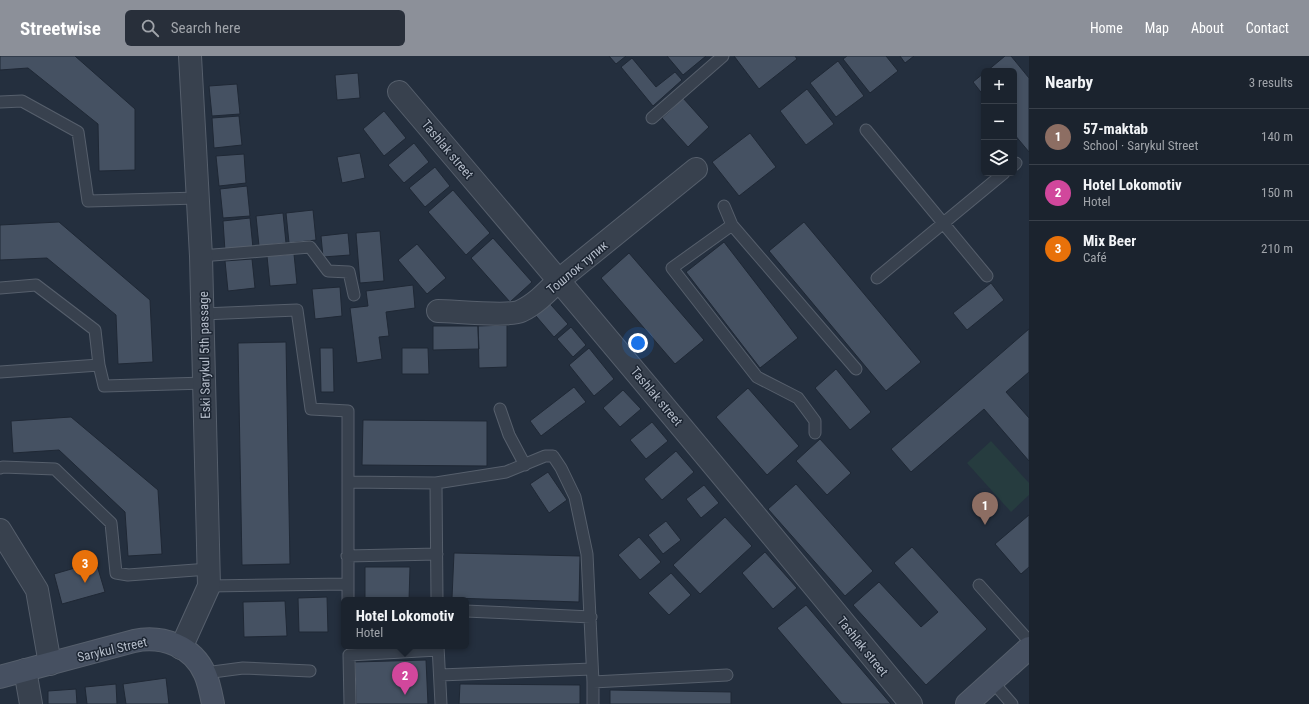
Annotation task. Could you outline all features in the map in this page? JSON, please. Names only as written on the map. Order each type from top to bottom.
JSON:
[{"type":"main road","name":"Sarykul Street","points":[[0,677],[141,640],[157,640],[182,648],[195,658],[205,673],[213,704]]},
{"type":"main road","points":[[966,704],[1029,648]]},
{"type":"street","name":"Eski Sarykul 5th passage","points":[[182,648],[209,578],[201,256],[190,56]]},
{"type":"street","name":"Tashlak street","points":[[399,92],[741,497],[911,704]]},
{"type":"street","name":"Тошлок тупик","points":[[438,311],[520,312],[539,299],[559,280],[696,169]]},
{"type":"street","points":[[0,530],[37,590],[50,664]]},
{"type":"street","points":[[24,670],[31,704]]},
{"type":"lane","points":[[652,118],[723,56]]},
{"type":"lane","points":[[0,102],[22,101],[78,132],[88,201],[198,198]]},
{"type":"lane","points":[[866,130],[987,276]]},
{"type":"lane","points":[[877,278],[1000,176]]},
{"type":"lane","points":[[724,206],[732,225],[856,369]]},
{"type":"lane","points":[[732,225],[672,268],[757,377],[798,398],[815,421],[815,433]]},
{"type":"lane","points":[[201,256],[310,248],[328,272],[350,272],[354,295]]},
{"type":"lane","points":[[0,288],[36,285],[95,330],[99,364],[104,386],[205,383]]},
{"type":"lane","points":[[203,314],[297,310],[311,409],[348,411],[348,597]]},
{"type":"lane","points":[[0,372],[99,364]]},
{"type":"lane","points":[[500,409],[509,435],[525,465]]},
{"type":"lane","points":[[348,482],[436,483],[506,472],[545,456],[552,456],[561,468],[575,497],[588,554],[593,704]]},
{"type":"lane","points":[[0,468],[55,469],[111,523],[116,573],[128,575],[347,584]]},
{"type":"lane","points":[[436,483],[438,597]]},
{"type":"lane","points":[[348,556],[437,554]]},
{"type":"lane","points":[[979,585],[1029,641]]},
{"type":"lane","points":[[469,611],[591,617]]},
{"type":"lane","points":[[350,704],[349,651],[408,649]]},
{"type":"lane","points":[[438,649],[441,704]]},
{"type":"lane","points":[[205,673],[243,668],[310,671]]},
{"type":"lane","points":[[440,676],[592,669]]},
{"type":"lane","points":[[593,682],[727,675]]},
{"type":"lane","points":[[992,681],[1012,704]]},
{"type":"green space","points":[[991,441],[1029,483],[1029,495],[1011,512],[967,463]]},
{"type":"building","points":[[0,56],[75,56],[135,109],[135,170],[99,171],[98,124],[28,68],[0,70]]},
{"type":"building","points":[[609,56],[626,56],[616,64]]},
{"type":"building","points":[[667,56],[706,56],[683,75]]},
{"type":"building","points":[[734,56],[795,56],[797,59],[759,89]]},
{"type":"building","points":[[847,56],[886,56],[898,71],[870,93],[843,59]]},
{"type":"building","points":[[900,56],[914,56],[905,63]]},
{"type":"building","points":[[1005,56],[1011,56],[1029,78],[1029,152],[1017,138],[1017,68],[991,68]]},
{"type":"building","points":[[632,58],[656,87],[675,72],[682,80],[653,106],[621,67]]},
{"type":"building","points":[[838,61],[864,96],[836,117],[810,83]]},
{"type":"building","points":[[358,73],[360,98],[337,100],[335,75]]},
{"type":"building","points":[[981,75],[981,92],[973,82]]},
{"type":"building","points":[[237,84],[240,114],[212,116],[209,86]]},
{"type":"building","points":[[807,89],[834,124],[806,145],[780,111]]},
{"type":"building","points":[[683,98],[709,127],[688,147],[662,118]]},
{"type":"building","points":[[384,111],[406,138],[384,156],[363,129]]},
{"type":"building","points":[[239,116],[242,145],[214,148],[212,118]]},
{"type":"building","points":[[750,133],[776,167],[739,196],[712,162]]},
{"type":"building","points":[[414,143],[429,162],[404,183],[388,165]]},
{"type":"building","points":[[360,153],[365,178],[342,183],[337,157]]},
{"type":"building","points":[[244,154],[246,183],[219,186],[216,156]]},
{"type":"building","points":[[435,167],[450,186],[425,207],[409,188]]},
{"type":"building","points":[[247,186],[250,216],[223,218],[220,189]]},
{"type":"building","points":[[453,190],[490,233],[466,255],[428,212]]},
{"type":"building","points":[[313,210],[316,240],[289,243],[286,213]]},
{"type":"building","points":[[283,213],[286,243],[259,246],[256,216]]},
{"type":"building","points":[[250,218],[253,248],[225,251],[223,221]]},
{"type":"building","points":[[59,222],[150,300],[153,362],[118,364],[116,315],[47,258],[0,260],[0,225]]},
{"type":"building","points":[[804,222],[921,362],[886,391],[769,251]]},
{"type":"building","points":[[380,231],[384,281],[360,283],[356,233]]},
{"type":"building","points":[[348,233],[350,255],[323,257],[321,236]]},
{"type":"building","points":[[493,238],[532,282],[510,302],[471,258]]},
{"type":"building","points":[[724,242],[798,338],[760,368],[686,272]]},
{"type":"building","points":[[417,244],[446,278],[427,294],[398,260]]},
{"type":"building","points":[[629,253],[704,340],[675,364],[601,278]]},
{"type":"building","points":[[294,254],[297,284],[270,286],[267,256]]},
{"type":"building","points":[[252,259],[255,288],[228,291],[225,261]]},
{"type":"building","points":[[991,283],[1004,300],[967,330],[953,313]]},
{"type":"building","points":[[413,285],[415,308],[386,312],[389,336],[379,337],[382,359],[357,363],[350,308],[368,306],[366,291]]},
{"type":"building","points":[[340,287],[342,316],[315,319],[312,289]]},
{"type":"building","points":[[544,297],[568,324],[554,337],[530,309]]},
{"type":"building","points":[[507,325],[507,367],[479,368],[478,326]]},
{"type":"building","points":[[433,326],[478,326],[479,349],[433,350]]},
{"type":"building","points":[[571,327],[586,345],[573,357],[557,339]]},
{"type":"building","points":[[1029,329],[1029,372],[1006,392],[1029,418],[1029,461],[984,409],[911,472],[891,449]]},
{"type":"building","points":[[286,342],[290,564],[242,565],[238,343]]},
{"type":"building","points":[[320,348],[333,348],[334,392],[321,392]]},
{"type":"building","points":[[402,348],[428,348],[429,374],[402,374]]},
{"type":"building","points":[[589,348],[614,379],[594,396],[569,365]]},
{"type":"building","points":[[836,369],[871,412],[850,430],[815,388]]},
{"type":"building","points":[[574,387],[586,402],[541,436],[530,421]]},
{"type":"building","points":[[748,388],[799,446],[767,475],[716,417]]},
{"type":"building","points":[[623,390],[641,409],[620,427],[603,408]]},
{"type":"building","points":[[71,417],[158,490],[162,554],[128,556],[125,512],[59,450],[13,453],[11,421]]},
{"type":"building","points":[[363,420],[487,421],[487,466],[362,465]]},
{"type":"building","points":[[652,422],[668,441],[646,459],[630,440]]},
{"type":"building","points":[[820,439],[851,473],[827,495],[796,461]]},
{"type":"building","points":[[676,451],[694,472],[662,500],[644,479]]},
{"type":"building","points":[[548,472],[567,500],[549,513],[530,484]]},
{"type":"building","points":[[796,484],[873,571],[845,596],[768,509]]},
{"type":"building","points":[[704,485],[719,503],[701,518],[686,499]]},
{"type":"building","points":[[1029,515],[1029,567],[1021,574],[995,544]]},
{"type":"building","points":[[725,517],[752,546],[700,594],[673,565]]},
{"type":"building","points":[[666,521],[681,540],[663,554],[648,535]]},
{"type":"building","points":[[639,537],[661,562],[640,580],[618,555]]},
{"type":"building","points":[[912,547],[987,629],[926,685],[853,605],[879,582],[921,627],[938,612],[894,563]]},
{"type":"building","points":[[765,552],[797,588],[773,609],[742,573]]},
{"type":"building","points":[[454,553],[580,556],[579,602],[452,597]]},
{"type":"building","points":[[96,562],[105,592],[62,604],[54,574]]},
{"type":"building","points":[[365,567],[410,567],[409,597],[365,597]]},
{"type":"building","points":[[671,573],[691,595],[669,615],[648,593]]},
{"type":"building","points":[[327,597],[328,632],[299,632],[298,598]]},
{"type":"building","points":[[285,601],[287,636],[244,637],[243,602]]},
{"type":"building","points":[[806,605],[891,704],[842,704],[777,628]]},
{"type":"building","points":[[426,660],[428,704],[356,704],[355,662]]},
{"type":"building","points":[[166,678],[169,704],[126,704],[123,684]]},
{"type":"building","points":[[116,684],[117,704],[87,704],[85,687]]},
{"type":"building","points":[[460,684],[580,685],[580,704],[459,704]]},
{"type":"building","points":[[76,689],[77,704],[48,704],[48,691]]},
{"type":"building","points":[[610,690],[731,692],[731,704],[610,704]]},
{"type":"place","name":"57-maktab","points":[[985,525]]},
{"type":"place","name":"Mix Beer","points":[[85,583]]},
{"type":"place","name":"Hotel Lokomotiv","points":[[405,695]]}]
